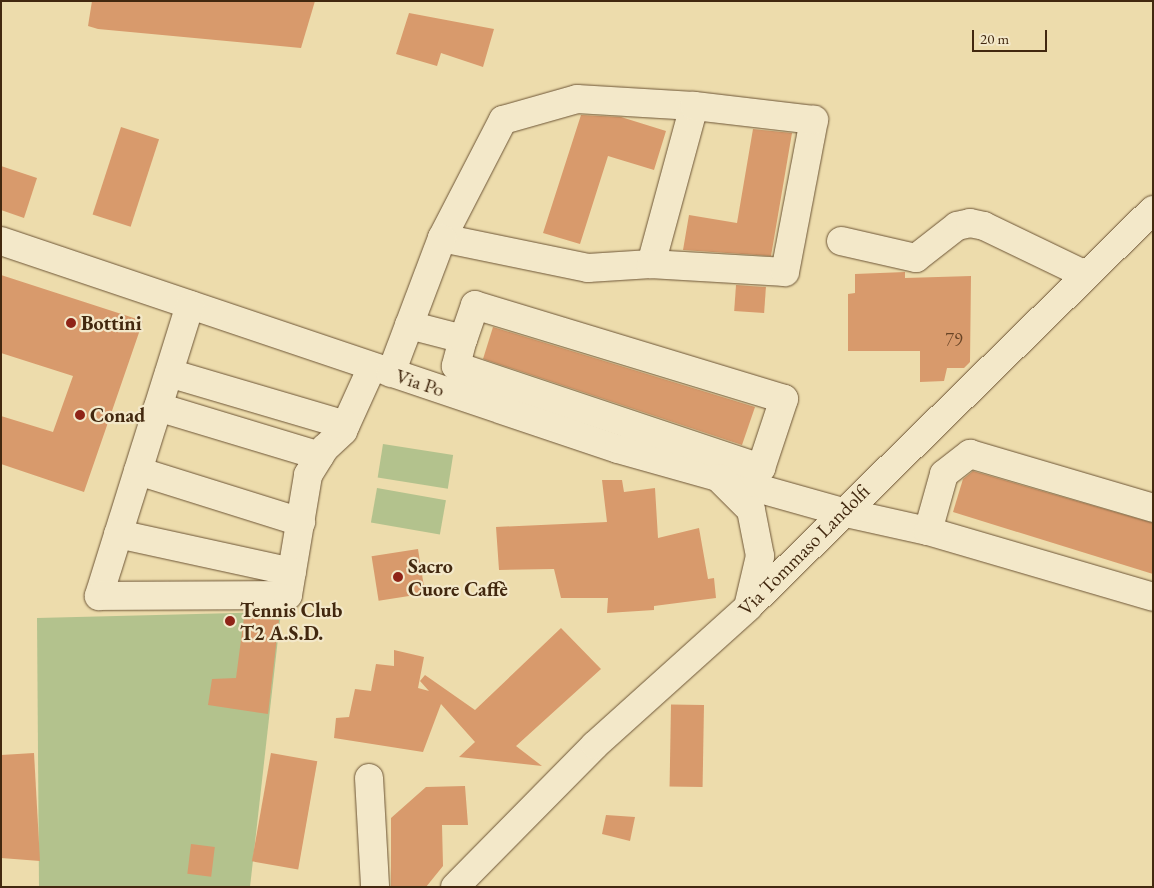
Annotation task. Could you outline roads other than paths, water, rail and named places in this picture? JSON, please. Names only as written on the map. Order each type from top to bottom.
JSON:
[{"type":"street","points":[[190,305],[98,596],[288,596],[308,475],[320,456],[346,425],[408,326],[442,238],[503,120],[577,99],[694,106],[814,120],[785,272],[652,264],[588,268],[442,238]]},
{"type":"street","points":[[652,264],[694,106]]},
{"type":"street","name":"Via Tommaso Landolfi","points":[[455,887],[595,745],[748,607],[842,512],[1153,210]]},
{"type":"street","points":[[840,242],[916,258],[957,226],[970,224],[984,226],[1086,276]]},
{"type":"street","name":"Via Po","points":[[1,241],[618,449],[842,512],[928,531],[1153,597]]},
{"type":"street","points":[[475,305],[784,399],[761,468],[456,366],[463,339],[475,305]]},
{"type":"street","points":[[408,326],[463,339]]},
{"type":"street","points":[[169,373],[346,425]]},
{"type":"street","points":[[158,407],[320,456]]},
{"type":"street","points":[[928,531],[944,474],[970,454],[1153,508]]},
{"type":"street","points":[[138,471],[300,522]]},
{"type":"street","points":[[718,477],[751,510],[760,556],[748,607]]},
{"type":"street","points":[[118,534],[292,572]]},
{"type":"street","points":[[369,778],[375,887]]},
{"type":"place","name":"Bottini","points":[[71,323]]},
{"type":"place","name":"Conad","points":[[80,415]]},
{"type":"place","name":"Sacro Cuore Caffè","points":[[398,577]]},
{"type":"place","name":"Tennis Club T2 A.S.D.","points":[[230,621]]}]
